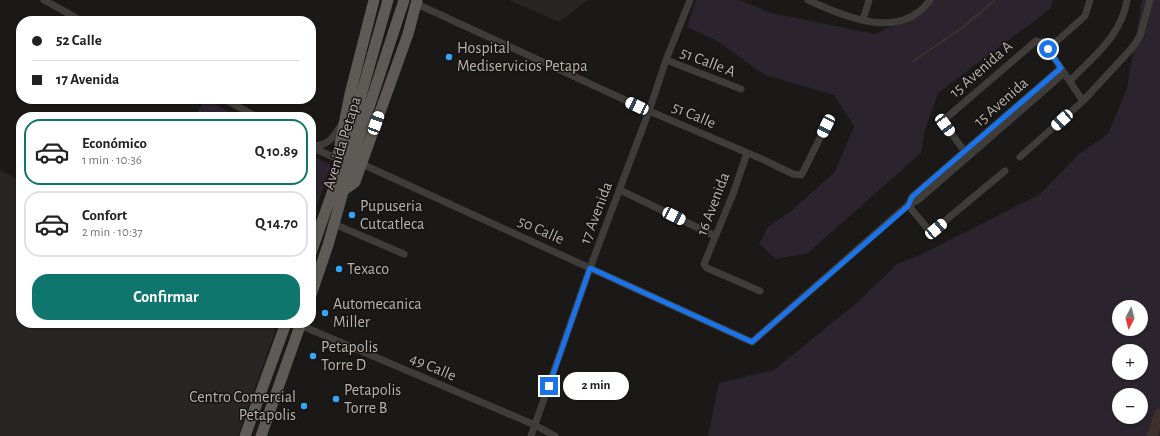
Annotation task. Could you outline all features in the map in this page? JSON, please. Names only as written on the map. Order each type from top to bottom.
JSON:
[{"type":"main road","points":[[339,174],[338,159],[344,120],[374,0]]},
{"type":"main road","points":[[338,159],[379,6],[384,0]]},
{"type":"main road","name":"Avenida Petapa","points":[[316,239],[339,174],[388,0]]},
{"type":"main road","name":"Avenida Petapa","points":[[316,280],[344,190],[360,155],[398,44],[407,13],[404,2]]},
{"type":"main road","points":[[344,190],[355,182],[362,164],[408,34],[417,2]]},
{"type":"main road","points":[[246,436],[284,328]]},
{"type":"main road","points":[[261,436],[300,328]]},
{"type":"street","points":[[44,0],[73,16]]},
{"type":"street","name":"17 Avenida","points":[[531,436],[590,268],[650,111],[666,60],[690,0]]},
{"type":"street","points":[[863,20],[869,0]]},
{"type":"street","points":[[811,1],[841,15],[879,23],[894,23],[912,16],[924,7],[930,0]]},
{"type":"street","points":[[1083,101],[1048,49],[1085,16],[1090,0]]},
{"type":"street","points":[[1070,81],[1115,34],[1122,20],[1127,0]]},
{"type":"street","points":[[1020,157],[1083,101],[1132,48],[1140,36],[1150,0]]},
{"type":"street","name":"51 Calle","points":[[417,2],[650,111],[793,174],[801,175],[826,126]]},
{"type":"street","name":"15 Avenida A","points":[[966,154],[945,125],[945,119],[1036,41],[1041,42],[1048,49]]},
{"type":"street","name":"51 Calle A","points":[[666,60],[741,89]]},
{"type":"street","name":"15 Avenida","points":[[752,342],[908,206],[912,197],[990,134],[1063,71]]},
{"type":"street","points":[[233,104],[248,112]]},
{"type":"street","points":[[316,146],[321,146],[327,143],[338,131],[344,120]]},
{"type":"street","points":[[316,148],[338,159]]},
{"type":"street","name":"16 Avenida","points":[[747,153],[705,266],[760,291]]},
{"type":"street","name":"50 Calle","points":[[362,164],[752,342]]},
{"type":"street","points":[[908,206],[928,229],[936,229],[1005,172]]},
{"type":"street","points":[[620,190],[715,236]]},
{"type":"street","points":[[334,224],[404,254]]},
{"type":"street","name":"49 Calle","points":[[310,328],[535,425],[555,436]]},
{"type":"shaded area","points":[[509,0],[588,0],[559,22]]},
{"type":"shaded area","points":[[696,0],[740,0],[771,13],[875,34],[907,18],[932,0],[1053,0],[1050,9],[938,93],[925,130],[921,153],[808,253],[776,259],[759,244],[768,227],[791,211],[835,172],[854,126],[834,95],[765,75],[717,41],[687,27]]},
{"type":"shaded area","points":[[1142,0],[1160,0],[1160,436],[708,436],[719,383],[774,370],[859,301],[897,264],[920,255],[1039,195],[1079,154],[1108,134],[1127,88]]},
{"type":"shaded area","points":[[202,104],[214,104],[230,112],[198,112]]},
{"type":"shaded area","points":[[316,158],[331,165],[316,208]]},
{"type":"shaded area","points":[[0,170],[16,178],[16,328],[276,328],[238,436],[0,436]]},
{"type":"waterway","points":[[913,61],[962,28],[995,0]]},
{"type":"waterway","points":[[1152,436],[1160,414]]},
{"type":"place","name":"Hospital Mediservicios Petapa","points":[[449,57]]},
{"type":"place","name":"Pupuseria Cutcatleca","points":[[352,215]]},
{"type":"place","name":"Texaco","points":[[339,269]]},
{"type":"place","name":"Automecanica Miller","points":[[325,313]]},
{"type":"place","name":"Petapolis Torre D","points":[[313,356]]},
{"type":"place","name":"Petapolis Torre B","points":[[336,399]]},
{"type":"place","name":"Centro Comercial Petapolis","points":[[304,406]]},
{"type":"route","points":[[549,386],[590,268],[752,342],[908,206],[912,197],[922,188],[1061,68],[1048,49]]}]
